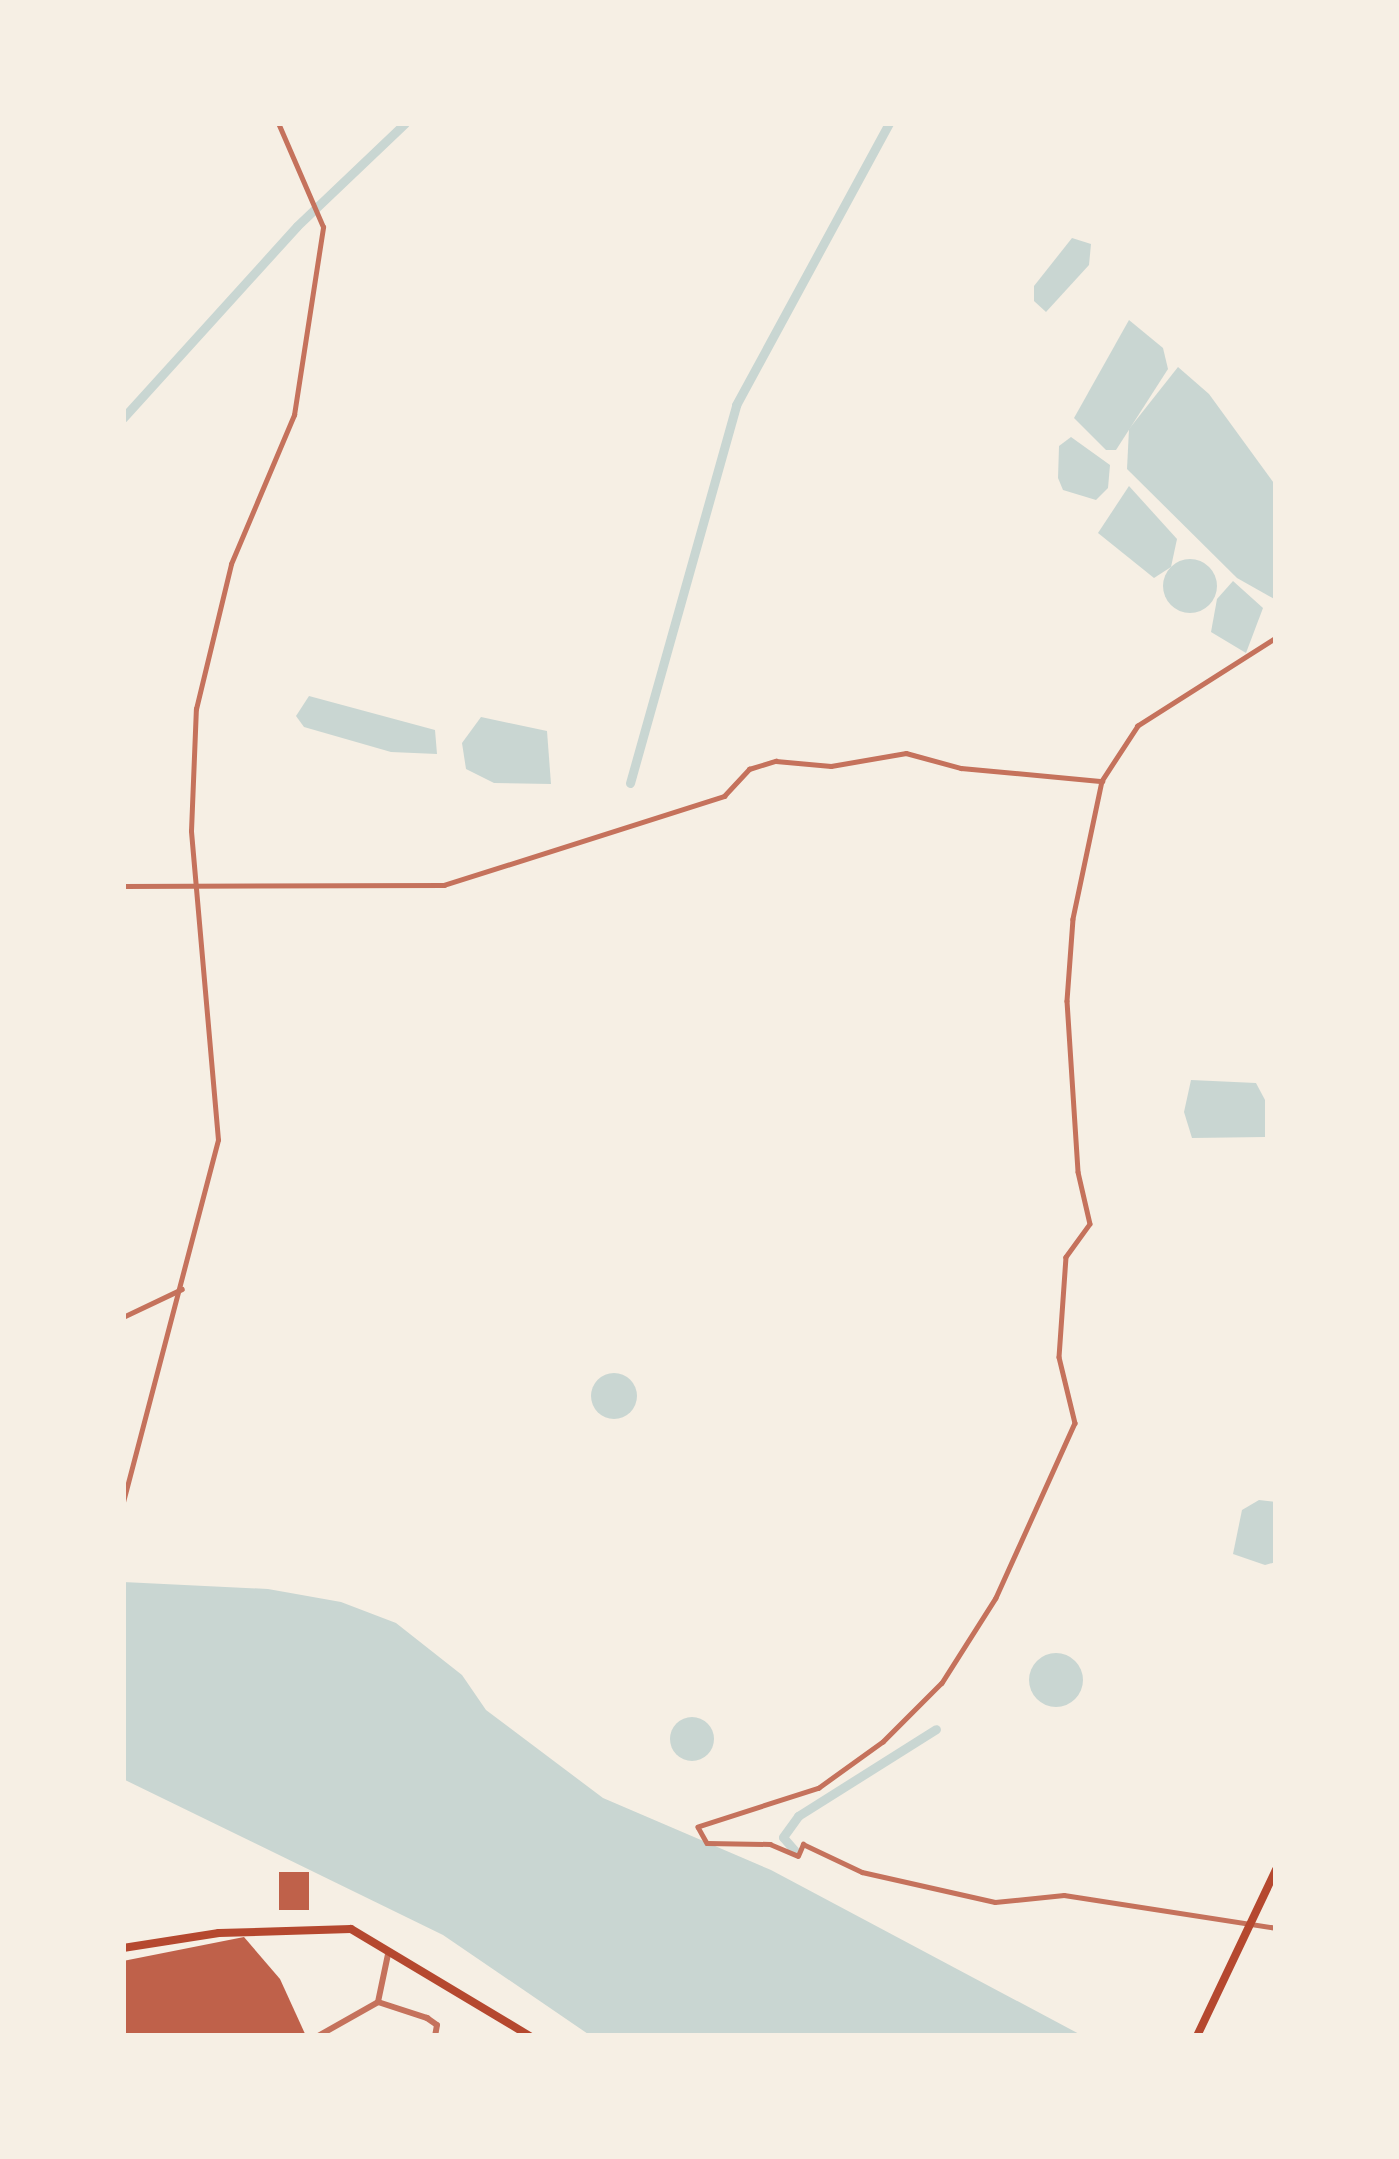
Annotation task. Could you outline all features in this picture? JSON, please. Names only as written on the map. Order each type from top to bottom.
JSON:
[{"type":"main road","points":[[1197,2036],[1276,1870]]},
{"type":"main road","points":[[123,1948],[320,1927],[351,1929],[530,2036]]},
{"type":"street","points":[[123,1502],[218,1140],[196,886],[190,761],[196,709],[230,565],[294,415],[323,227],[278,123]]},
{"type":"street","points":[[1276,638],[1138,726],[1102,781],[1073,919],[1067,1001],[1078,1172],[1090,1224],[1066,1257],[1059,1358],[1075,1423],[996,1598],[942,1683],[883,1742],[819,1788],[698,1827],[706,1843],[770,1844],[796,1856],[803,1844],[862,1871],[995,1902],[1064,1895],[1276,1928]]},
{"type":"street","points":[[123,886],[444,885],[724,796],[749,769],[776,761],[831,766],[906,753],[961,768],[1102,781]]},
{"type":"street","points":[[123,1317],[182,1289]]},
{"type":"street","points":[[378,2002],[388,1954]]},
{"type":"street","points":[[318,2036],[378,2002],[428,2018],[437,2025],[435,2036]]},
{"type":"shaded area","points":[[1072,238],[1091,244],[1089,265],[1046,312],[1034,301],[1034,286]]},
{"type":"shaded area","points":[[1129,320],[1163,348],[1168,369],[1116,450],[1106,450],[1074,418]]},
{"type":"shaded area","points":[[1178,367],[1209,394],[1276,486],[1276,600],[1237,578],[1127,469],[1129,429]]},
{"type":"shaded area","points":[[1071,437],[1110,465],[1108,488],[1096,500],[1063,490],[1058,478],[1059,446]]},
{"type":"shaded area","points":[[1129,486],[1177,539],[1171,567],[1154,578],[1098,533]]},
{"type":"shaded area","points":[[1190,559],[1209,567],[1217,586],[1209,605],[1190,613],[1171,605],[1163,586],[1171,567]]},
{"type":"shaded area","points":[[1233,581],[1263,608],[1246,653],[1211,632],[1217,599]]},
{"type":"shaded area","points":[[309,696],[435,730],[437,754],[391,752],[304,727],[296,716]]},
{"type":"shaded area","points":[[481,717],[547,731],[551,784],[494,783],[466,769],[462,743]]},
{"type":"shaded area","points":[[1191,1080],[1256,1083],[1265,1100],[1265,1137],[1192,1138],[1184,1112]]},
{"type":"shaded area","points":[[614,1373],[630,1380],[637,1396],[630,1412],[614,1419],[598,1412],[591,1396],[598,1380]]},
{"type":"shaded area","points":[[1259,1500],[1276,1502],[1276,1562],[1265,1565],[1233,1554],[1242,1510]]},
{"type":"shaded area","points":[[123,1582],[268,1589],[341,1602],[396,1623],[462,1675],[486,1710],[603,1798],[771,1870],[1083,2036],[591,2036],[443,1935],[123,1779]]},
{"type":"shaded area","points":[[1056,1653],[1075,1661],[1083,1680],[1075,1699],[1056,1707],[1037,1699],[1029,1680],[1037,1661]]},
{"type":"shaded area","points":[[692,1717],[707,1724],[714,1739],[707,1754],[692,1761],[677,1754],[670,1739],[677,1724]]},
{"type":"building","points":[[279,1872],[309,1872],[309,1910],[279,1910]]},
{"type":"building","points":[[244,1937],[280,1979],[306,2036],[123,2036],[123,1961]]},
{"type":"waterway","points":[[123,418],[297,226],[405,123]]},
{"type":"waterway","points":[[630,783],[736,405],[889,123]]},
{"type":"waterway","points":[[795,1851],[783,1837],[798,1816],[936,1729]]}]
